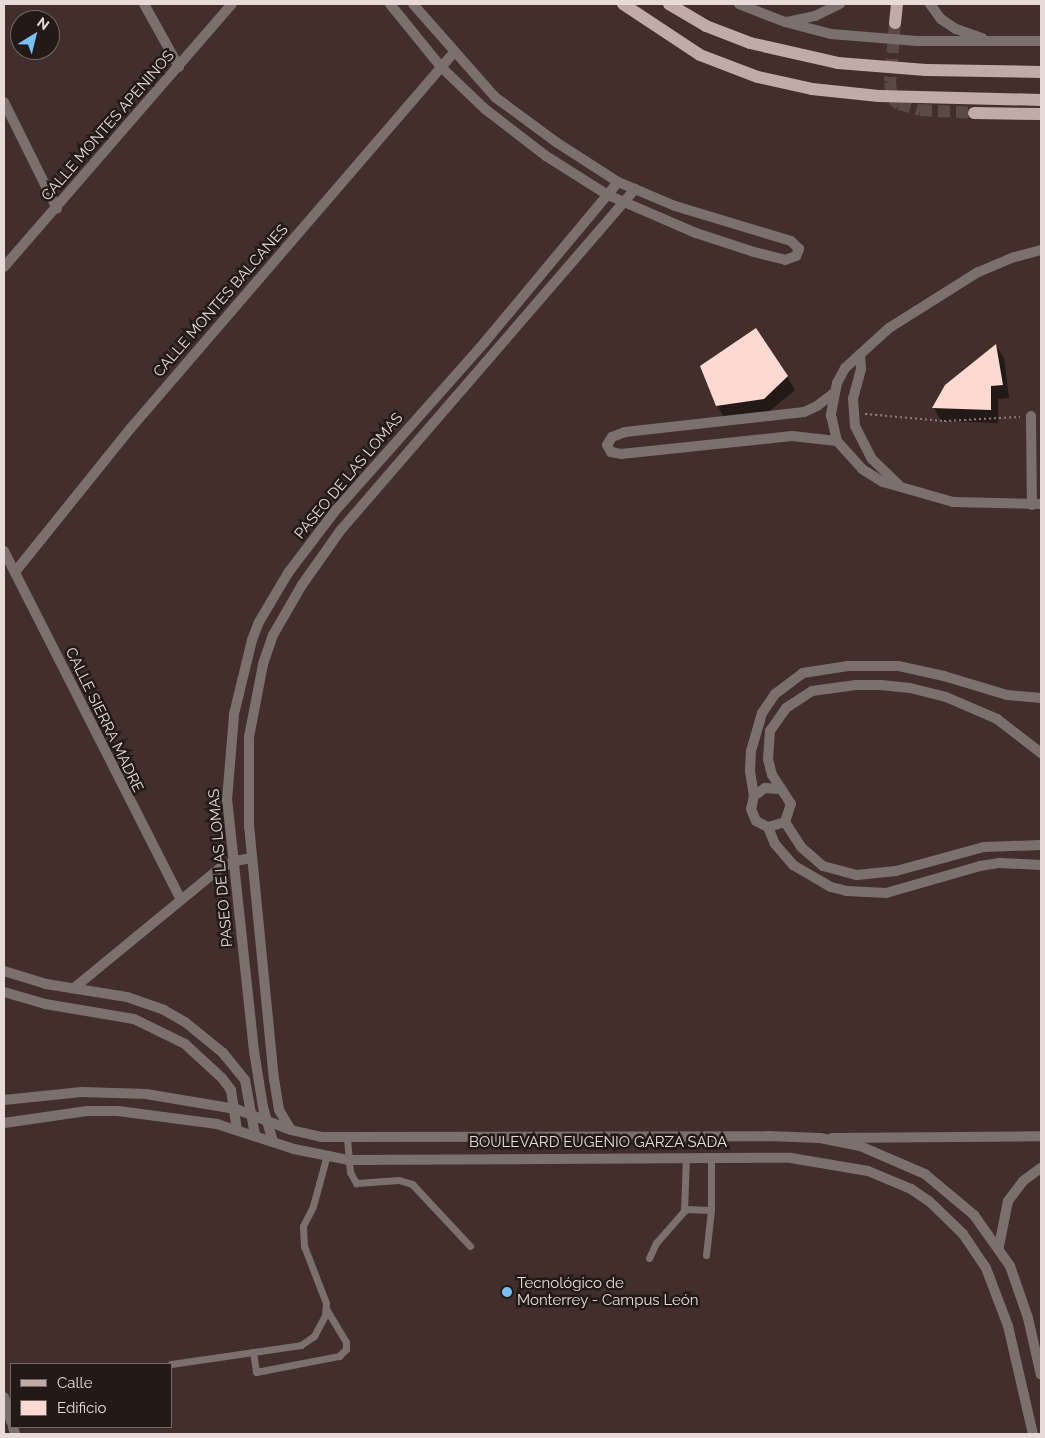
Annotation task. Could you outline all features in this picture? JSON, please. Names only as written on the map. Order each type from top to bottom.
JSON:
[{"type":"main road","points":[[623,4],[700,55],[758,78],[812,89],[879,96],[1041,100]]},
{"type":"main road","points":[[669,4],[706,26],[750,43],[838,63],[926,70],[1041,72]]},
{"type":"main road","points":[[895,23],[897,4]]},
{"type":"main road","points":[[974,113],[1041,114]]},
{"type":"street","points":[[144,4],[179,67]]},
{"type":"street","name":"CALLE MONTES APENINOS","points":[[4,267],[57,209],[232,4]]},
{"type":"street","points":[[390,4],[441,67],[516,134],[622,204],[696,233],[779,259],[794,259],[798,254],[798,246],[791,241],[675,206],[618,182],[527,122],[496,97],[453,53],[413,4]]},
{"type":"street","points":[[739,4],[785,22],[831,34],[867,38],[1041,41]]},
{"type":"street","points":[[785,22],[815,16],[840,4]]},
{"type":"street","points":[[930,4],[941,19],[956,29],[992,41]]},
{"type":"street","name":"CALLE MONTES BALCANES","points":[[15,572],[130,429],[453,53]]},
{"type":"street","points":[[4,102],[57,209]]},
{"type":"street","name":"PASEO DE LAS LOMAS","points":[[274,1142],[266,1119],[254,1051],[227,800],[228,768],[234,714],[252,640],[259,622],[288,573],[335,511],[618,182]]},
{"type":"street","name":"PASEO DE LAS LOMAS","points":[[290,1130],[280,1110],[274,1080],[252,858],[249,738],[263,664],[284,612],[320,558],[366,500],[635,189]]},
{"type":"street","points":[[1031,416],[1037,505],[954,502],[882,482],[862,469],[837,440],[831,415],[834,393],[845,368],[896,323],[956,284],[1014,257],[1041,250]]},
{"type":"street","points":[[860,354],[853,413],[858,434],[867,451],[903,488]]},
{"type":"street","points":[[834,393],[817,406],[804,412],[625,432],[612,437],[607,445],[612,452],[621,454],[792,436],[837,440]]},
{"type":"street","points":[[355,490],[366,500]]},
{"type":"street","name":"CALLE SIERRA MADRE","points":[[4,550],[181,900]]},
{"type":"street","points":[[1041,698],[1007,695],[898,666],[848,666],[803,674],[775,694],[762,713],[751,751],[754,796],[752,815],[768,827],[775,844],[793,865],[815,880],[847,891],[871,894],[908,889],[967,870],[1000,863],[1041,865]]},
{"type":"street","points":[[1041,753],[997,719],[946,697],[910,688],[840,686],[812,691],[795,700],[776,720],[770,731],[768,759],[779,789],[791,804],[786,822],[801,847],[822,866],[857,875],[896,871],[984,847],[1041,845]]},
{"type":"street","points":[[754,796],[765,788],[779,789]]},
{"type":"street","points":[[768,827],[786,822]]},
{"type":"street","points":[[74,988],[218,869],[234,861],[252,858]]},
{"type":"street","points":[[4,970],[34,981],[146,1003],[197,1030],[223,1053],[245,1080],[256,1135]]},
{"type":"street","points":[[4,992],[45,1004],[134,1019],[185,1044],[222,1078],[231,1090],[236,1108],[237,1130]]},
{"type":"street","points":[[185,1044],[197,1030]]},
{"type":"street","name":"BOULEVARD EUGENIO GARZA SADA","points":[[4,1100],[52,1094],[112,1092],[155,1095],[236,1108],[251,1112],[290,1130],[321,1137],[820,1138],[877,1151],[925,1174],[964,1205],[999,1246],[1020,1292],[1041,1375]]},
{"type":"street","name":"BOULEVARD EUGENIO GARZA SADA","points":[[4,1123],[87,1111],[118,1111],[191,1119],[256,1135],[326,1158],[348,1160],[686,1157],[791,1158],[840,1164],[892,1180],[935,1206],[975,1250],[1001,1300],[1033,1434]]},
{"type":"street","points":[[820,1138],[1041,1136]]},
{"type":"street","points":[[999,1246],[1008,1202],[1023,1181],[1041,1168]]},
{"type":"street","points":[[4,1397],[10,1418]]},
{"type":"lane","points":[[347,1138],[348,1160],[356,1183],[399,1180],[412,1184],[470,1246]]},
{"type":"lane","points":[[649,1258],[656,1243],[685,1209],[686,1157]]},
{"type":"lane","points":[[253,1352],[256,1372],[339,1356],[346,1350],[346,1342],[326,1308],[322,1289],[302,1240],[305,1218],[314,1210],[326,1158]]},
{"type":"lane","points":[[706,1255],[711,1210],[711,1158]]},
{"type":"lane","points":[[685,1209],[711,1210]]},
{"type":"lane","points":[[172,1364],[306,1343],[321,1326],[326,1308]]},
{"type":"path","points":[[853,413],[944,421],[1031,416]]},
{"type":"building","points":[[756,328],[788,376],[764,399],[716,406],[700,366]]},
{"type":"building","points":[[996,344],[1003,385],[991,386],[991,410],[932,408],[945,385]]},
{"type":"tunnel","points":[[895,23],[890,82],[892,99],[899,104],[920,110],[974,113]]},
{"type":"place","name":"Tecnológico de Monterrey - Campus León","points":[[507,1292]]}]
